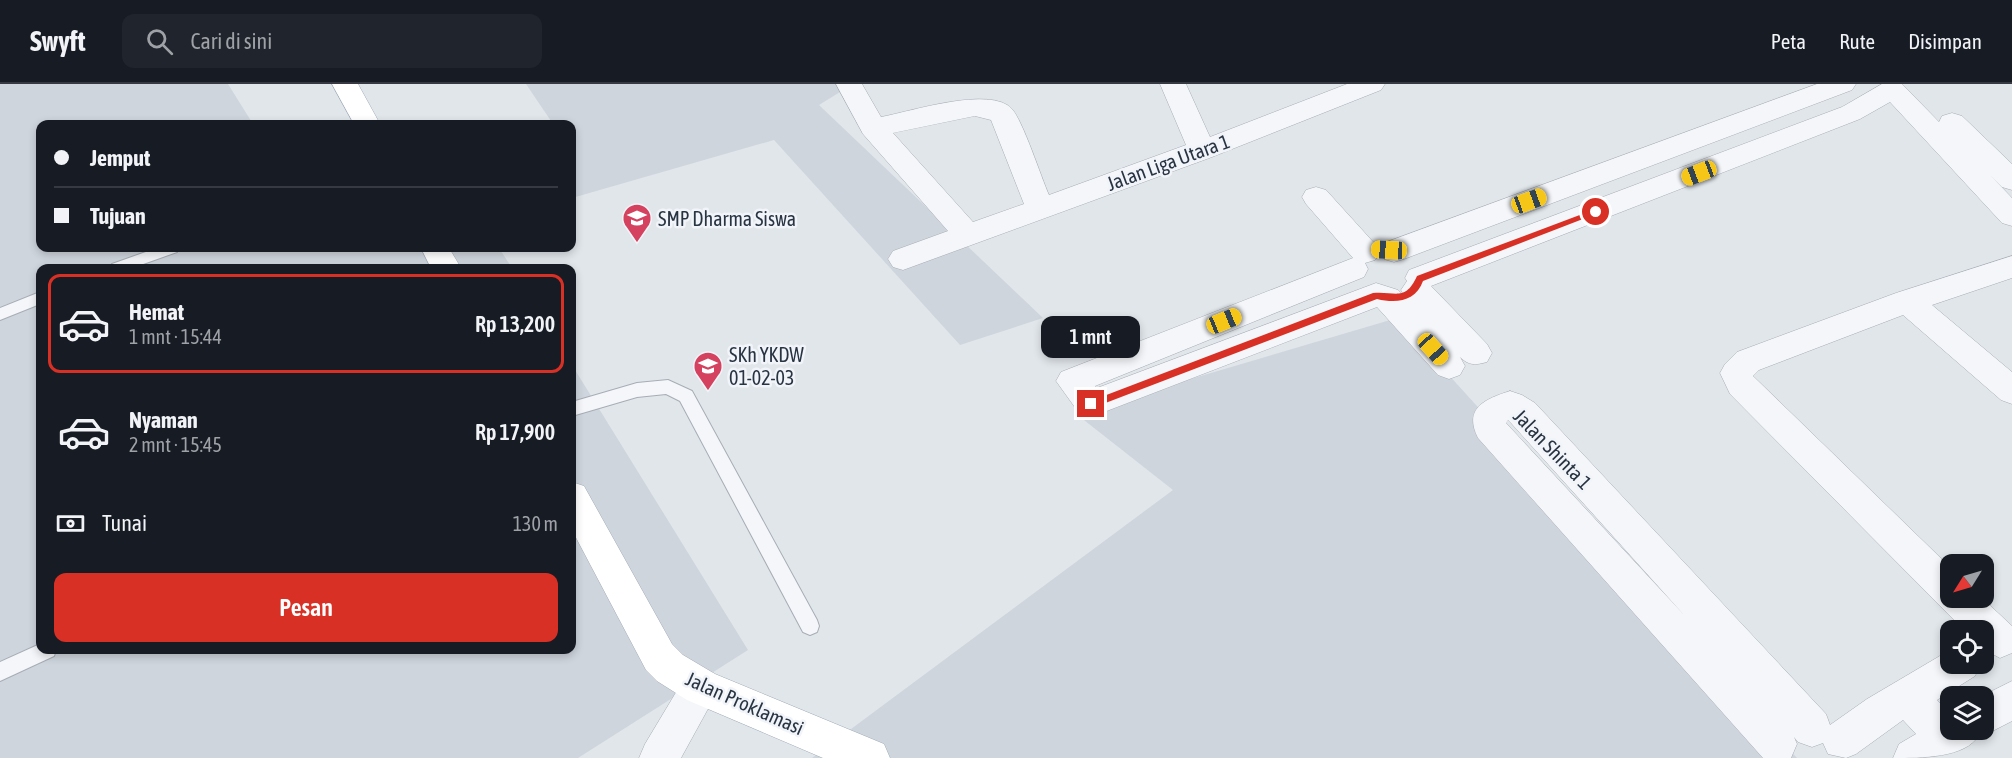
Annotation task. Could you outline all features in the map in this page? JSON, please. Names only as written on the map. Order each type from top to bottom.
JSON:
[{"type":"main road","points":[[345,84],[366,120]]},
{"type":"main road","name":"Jalan Proklamasi","points":[[576,504],[659,657],[670,668],[701,687],[870,758]]},
{"type":"street","points":[[849,84],[873,128],[968,236]]},
{"type":"street","points":[[1173,84],[1202,150]]},
{"type":"street","points":[[1843,84],[1371,258],[1072,381],[1091,404],[1400,291],[1851,113],[1899,87]]},
{"type":"street","name":"Jalan Liga Utara 1","points":[[903,259],[1202,150],[1368,85]]},
{"type":"street","points":[[1899,87],[2012,180]]},
{"type":"street","points":[[1899,87],[2012,216]]},
{"type":"street","points":[[873,128],[975,107],[994,109],[1002,115],[1040,209]]},
{"type":"street","points":[[1316,197],[1371,258],[1410,259],[1417,267],[1400,291]]},
{"type":"street","points":[[1371,258],[1360,284],[1400,291],[1462,360]]},
{"type":"street","points":[[1940,581],[1740,386],[1737,373],[1748,361],[1907,301],[2012,267]]},
{"type":"street","points":[[1907,301],[2012,391]]},
{"type":"street","name":"Jalan Shinta 1","points":[[1774,754],[1490,428],[1489,418],[1498,408],[1510,404],[1523,413],[1838,742]]},
{"type":"street","points":[[1966,608],[1998,641]]},
{"type":"street","points":[[1774,754],[1784,734],[1797,729],[1838,742],[1943,674]]},
{"type":"street","points":[[659,758],[701,687]]},
{"type":"street","points":[[1906,696],[1940,723]]},
{"type":"street","points":[[1994,711],[2012,700]]},
{"type":"street","points":[[1913,758],[1944,740]]},
{"type":"lane","points":[[128,264],[160,252]]},
{"type":"lane","points":[[0,314],[36,300]]},
{"type":"lane","points":[[576,408],[637,390],[668,387],[686,396],[810,626]]},
{"type":"lane","points":[[0,672],[38,654]]},
{"type":"shaded area","points":[[0,84],[228,84],[250,120],[36,120],[36,252],[502,252],[509,264],[36,264],[36,654],[576,654],[576,371],[748,650],[578,758],[0,758]]},
{"type":"shaded area","points":[[526,84],[853,84],[819,105],[1043,318],[960,345],[774,140],[576,197],[576,120],[550,120]]},
{"type":"shaded area","points":[[1397,318],[1797,758],[812,758],[1173,490],[1075,413]]},
{"type":"place","name":"SMP Dharma Siswa","points":[[637,244]]},
{"type":"place","name":"SKh YKDW 01-02-03","points":[[708,392]]},
{"type":"route","points":[[1091,404],[1376,295],[1387,298],[1408,296],[1416,290],[1420,278],[1596,212]]}]
